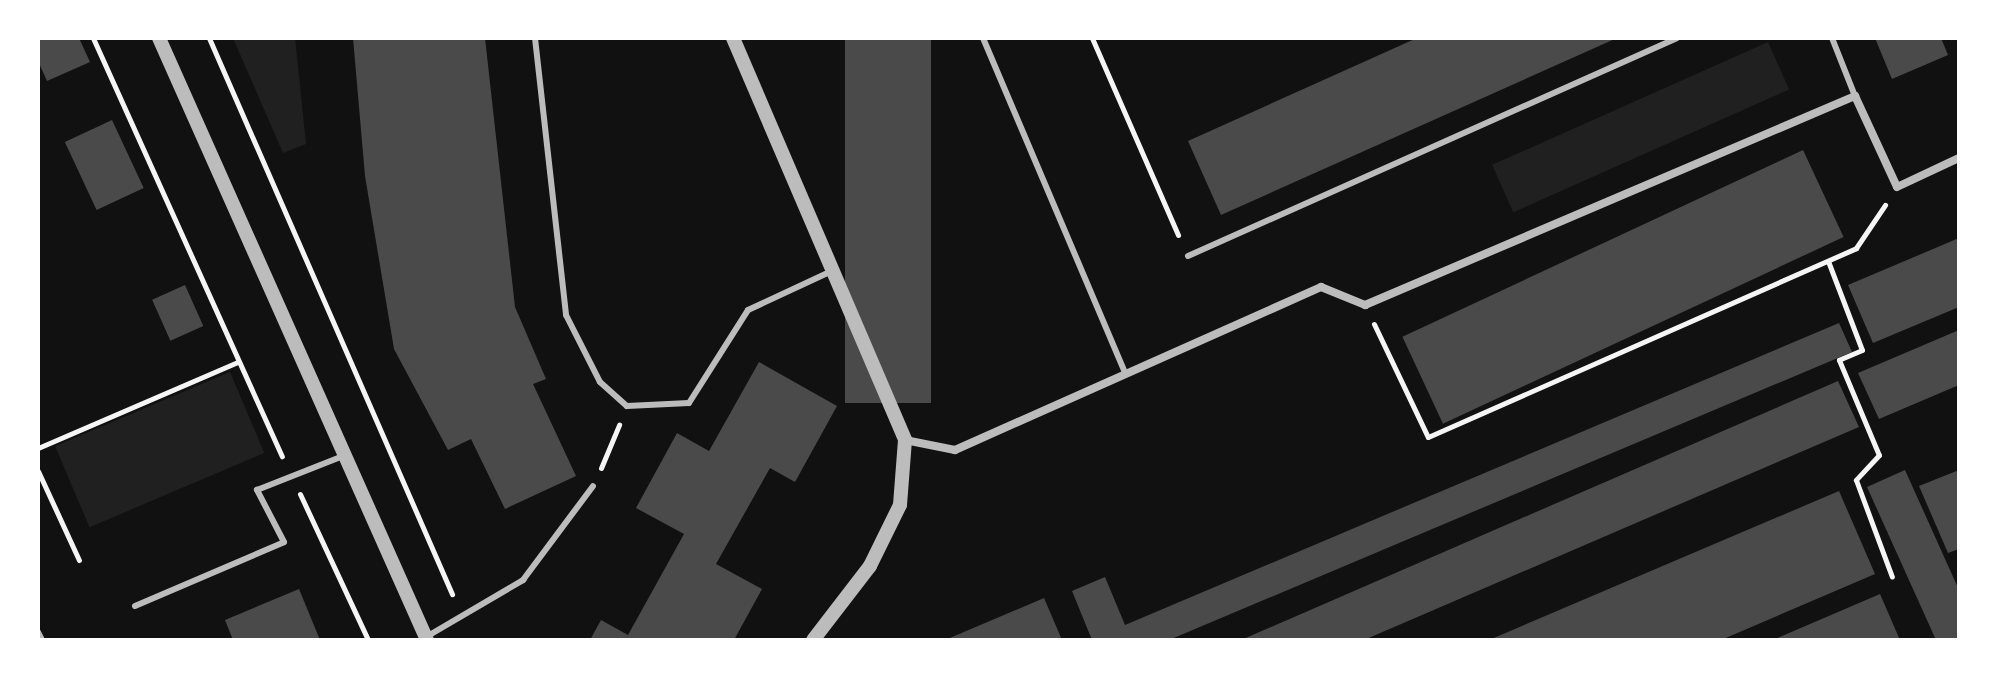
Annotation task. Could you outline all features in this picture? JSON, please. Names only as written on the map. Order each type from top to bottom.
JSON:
[{"type":"street","points":[[159,38],[427,639]]},
{"type":"street","points":[[733,38],[905,440],[900,505],[870,566],[813,640]]},
{"type":"street","points":[[905,440],[955,450],[1321,287],[1365,305],[1855,96],[1897,187],[1959,158]]},
{"type":"lane","points":[[535,38],[566,315],[600,382],[627,406],[689,403],[748,310],[832,271]]},
{"type":"lane","points":[[983,38],[1125,373]]},
{"type":"lane","points":[[1188,256],[1677,38]]},
{"type":"lane","points":[[1832,38],[1855,96]]},
{"type":"lane","points":[[135,606],[284,542],[257,490],[346,455]]},
{"type":"lane","points":[[427,639],[523,580],[593,486]]},
{"type":"lane","points":[[38,632],[42,640]]},
{"type":"path","points":[[93,38],[238,362],[368,640]]},
{"type":"path","points":[[209,38],[463,618]]},
{"type":"path","points":[[1092,38],[1188,256]]},
{"type":"path","points":[[1365,305],[1428,437],[1856,248],[1897,187]]},
{"type":"path","points":[[1828,261],[1862,350],[1839,360],[1879,455],[1856,480],[1892,577]]},
{"type":"path","points":[[38,448],[238,362]]},
{"type":"path","points":[[593,486],[627,406]]},
{"type":"path","points":[[38,471],[79,560]]},
{"type":"shaded area","points":[[233,38],[295,38],[306,144],[283,153]]},
{"type":"shaded area","points":[[1768,42],[1789,90],[1513,212],[1492,165]]},
{"type":"shaded area","points":[[230,372],[264,453],[89,527],[55,446]]},
{"type":"building","points":[[38,38],[79,38],[90,62],[47,81],[38,61]]},
{"type":"building","points":[[353,38],[485,38],[515,307],[546,379],[533,384],[576,476],[505,509],[471,439],[448,450],[394,349],[365,176]]},
{"type":"building","points":[[845,38],[931,38],[931,403],[845,403]]},
{"type":"building","points":[[1417,38],[1617,38],[1221,215],[1188,141]]},
{"type":"building","points":[[1875,38],[1941,38],[1948,55],[1892,79]]},
{"type":"building","points":[[112,120],[144,188],[97,210],[65,142]]},
{"type":"building","points":[[1803,150],[1844,237],[1443,424],[1402,337]]},
{"type":"building","points":[[1959,238],[1959,307],[1873,343],[1848,285]]},
{"type":"building","points":[[185,285],[203,326],[170,341],[152,300]]},
{"type":"building","points":[[1839,323],[1852,352],[1169,640],[1092,640],[1072,591],[1105,577],[1125,625]]},
{"type":"building","points":[[1959,330],[1959,385],[1879,419],[1858,373]]},
{"type":"building","points":[[759,362],[837,406],[795,482],[770,468],[716,564],[762,589],[734,640],[590,640],[601,620],[628,635],[684,534],[636,508],[677,433],[709,451]]},
{"type":"building","points":[[1838,381],[1859,427],[1364,640],[1241,640]]},
{"type":"building","points":[[1905,470],[1959,590],[1959,640],[1936,640],[1867,487]]},
{"type":"building","points":[[1959,470],[1959,549],[1948,553],[1919,486]]},
{"type":"building","points":[[1839,491],[1875,574],[1721,640],[1489,640]]},
{"type":"building","points":[[299,589],[320,640],[233,640],[225,620]]},
{"type":"building","points":[[1880,594],[1900,640],[1773,640]]},
{"type":"building","points":[[1044,598],[1062,640],[945,640]]}]
